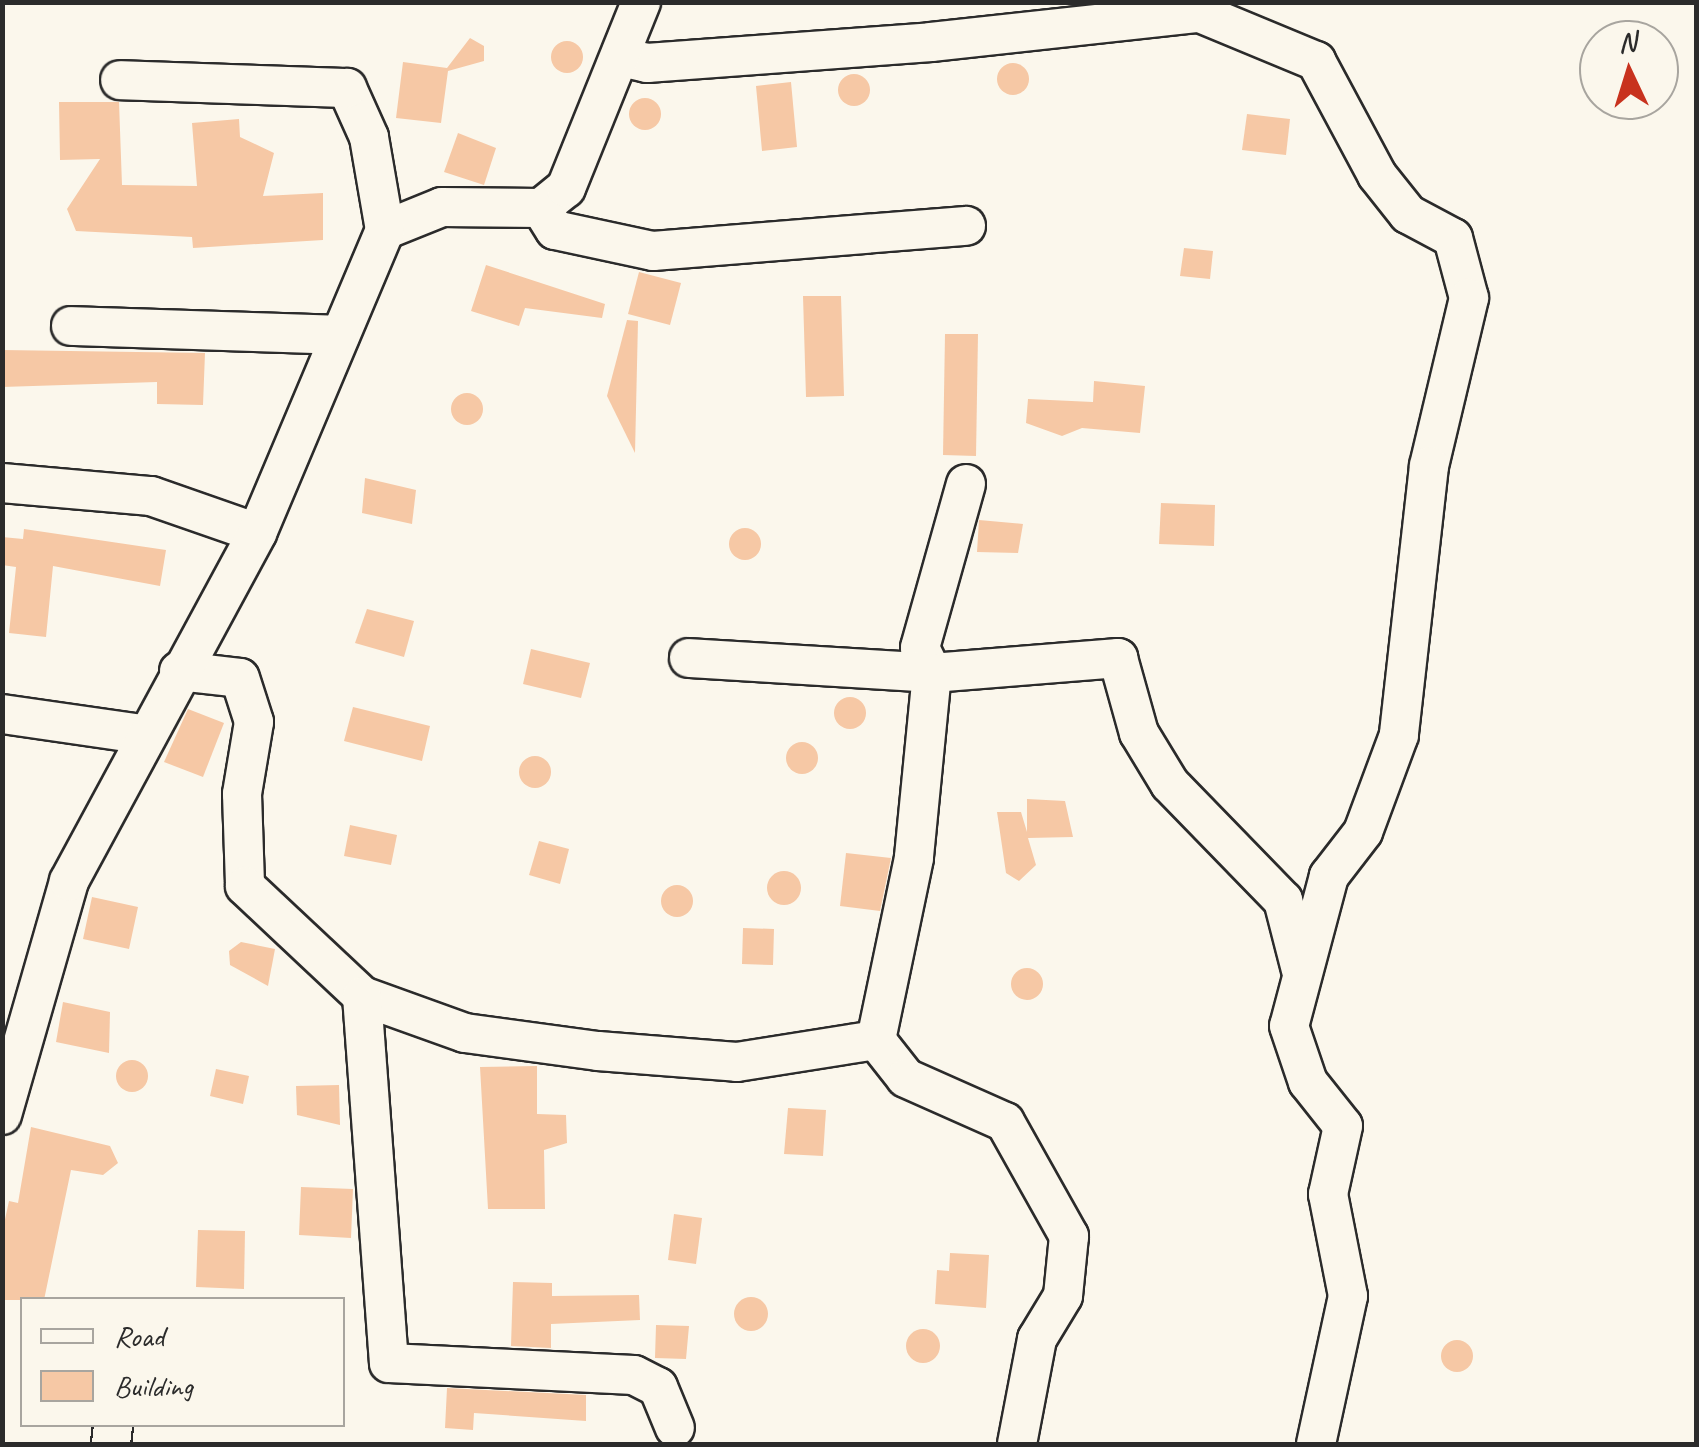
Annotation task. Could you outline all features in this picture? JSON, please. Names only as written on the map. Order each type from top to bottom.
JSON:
[{"type":"street","points":[[385,230],[442,207],[541,208],[566,188],[641,2]]},
{"type":"street","points":[[621,57],[646,63],[931,42],[1200,13],[1316,62],[1377,175],[1408,214],[1453,238],[1469,298],[1428,466],[1400,734],[1363,832],[1329,876],[1289,1026],[1308,1082],[1343,1126],[1344,1150],[1328,1194],[1348,1296],[1316,1444]]},
{"type":"street","points":[[2,1114],[69,882],[141,734],[257,533],[385,230],[369,137],[347,88],[120,80]]},
{"type":"street","points":[[541,208],[555,230],[653,251],[966,226]]},
{"type":"street","points":[[72,326],[340,334]]},
{"type":"street","points":[[2,483],[152,496],[257,533]]},
{"type":"street","points":[[876,1040],[914,858],[932,673],[920,648],[966,484]]},
{"type":"street","points":[[689,658],[932,673],[1118,658],[1139,733],[1170,784],[1283,900],[1302,978]]},
{"type":"street","points":[[179,671],[240,678],[254,722],[242,794],[245,886],[362,996],[465,1033],[598,1051],[736,1062],[876,1040]]},
{"type":"street","points":[[2,714],[141,734]]},
{"type":"street","points":[[362,996],[389,1363],[634,1375],[658,1388],[675,1428]]},
{"type":"street","points":[[876,1040],[906,1078],[1005,1122],[1069,1236],[1062,1296],[1038,1339],[1018,1444]]},
{"type":"building","points":[[470,38],[484,46],[484,61],[448,71],[441,123],[396,118],[403,62],[447,68]]},
{"type":"building","points":[[567,41],[578,46],[583,57],[578,68],[567,73],[556,68],[551,57],[556,46]]},
{"type":"building","points":[[1013,63],[1024,68],[1029,79],[1024,90],[1013,95],[1002,90],[997,79],[1002,68]]},
{"type":"building","points":[[854,74],[865,79],[870,90],[865,101],[854,106],[843,101],[838,90],[843,79]]},
{"type":"building","points":[[791,82],[797,147],[762,151],[756,86]]},
{"type":"building","points":[[645,98],[656,103],[661,114],[656,125],[645,130],[634,125],[629,114],[634,103]]},
{"type":"building","points":[[59,102],[119,102],[122,185],[197,186],[192,123],[239,119],[240,137],[274,153],[263,196],[323,193],[323,240],[193,248],[192,237],[76,231],[67,209],[100,159],[60,160]]},
{"type":"building","points":[[1247,114],[1290,119],[1286,155],[1242,150]]},
{"type":"building","points":[[458,133],[496,148],[484,185],[444,172]]},
{"type":"building","points":[[1184,248],[1213,251],[1210,279],[1180,276]]},
{"type":"building","points":[[486,265],[605,304],[602,318],[525,308],[519,326],[471,311]]},
{"type":"building","points":[[639,272],[681,283],[670,325],[628,314]]},
{"type":"building","points":[[803,296],[841,296],[844,396],[806,397]]},
{"type":"building","points":[[627,320],[638,321],[635,453],[607,396]]},
{"type":"building","points":[[945,334],[978,334],[976,456],[943,455]]},
{"type":"building","points":[[2,350],[205,353],[203,405],[157,404],[157,382],[2,387]]},
{"type":"building","points":[[1094,381],[1145,386],[1140,433],[1082,428],[1062,436],[1026,423],[1028,399],[1093,402]]},
{"type":"building","points":[[467,393],[478,398],[483,409],[478,420],[467,425],[456,420],[451,409],[456,398]]},
{"type":"building","points":[[365,478],[416,490],[412,524],[362,513]]},
{"type":"building","points":[[1161,503],[1215,505],[1214,546],[1159,544]]},
{"type":"building","points":[[979,520],[1023,524],[1018,553],[977,552]]},
{"type":"building","points":[[745,528],[756,533],[761,544],[756,555],[745,560],[734,555],[729,544],[734,533]]},
{"type":"building","points":[[24,529],[166,550],[160,586],[53,566],[46,637],[9,633],[16,567],[2,565],[2,537],[23,539]]},
{"type":"building","points":[[367,609],[414,621],[404,657],[355,643]]},
{"type":"building","points":[[531,649],[590,663],[581,698],[523,684]]},
{"type":"building","points":[[850,697],[861,702],[866,713],[861,724],[850,729],[839,724],[834,713],[839,702]]},
{"type":"building","points":[[353,707],[430,726],[422,761],[344,741]]},
{"type":"building","points":[[188,709],[224,723],[203,777],[164,762]]},
{"type":"building","points":[[802,742],[814,746],[818,758],[814,770],[802,774],[790,770],[786,758],[790,746]]},
{"type":"building","points":[[535,756],[546,761],[551,772],[546,783],[535,788],[524,783],[519,772],[524,761]]},
{"type":"building","points":[[1027,799],[1065,801],[1073,837],[1028,838],[1036,865],[1019,881],[1006,873],[997,812],[1021,812],[1027,832]]},
{"type":"building","points":[[350,825],[397,835],[391,865],[344,856]]},
{"type":"building","points":[[539,841],[569,849],[560,884],[529,875]]},
{"type":"building","points":[[846,853],[891,858],[880,911],[840,906]]},
{"type":"building","points":[[784,871],[796,876],[801,888],[796,900],[784,905],[772,900],[767,888],[772,876]]},
{"type":"building","points":[[677,885],[688,890],[693,901],[688,912],[677,917],[666,912],[661,901],[666,890]]},
{"type":"building","points":[[92,897],[138,907],[129,949],[83,939]]},
{"type":"building","points":[[743,928],[774,929],[773,965],[742,964]]},
{"type":"building","points":[[241,942],[275,949],[268,986],[230,965],[229,951]]},
{"type":"building","points":[[1027,968],[1038,973],[1043,984],[1038,995],[1027,1000],[1016,995],[1011,984],[1016,973]]},
{"type":"building","points":[[63,1002],[110,1012],[109,1053],[56,1042]]},
{"type":"building","points":[[132,1060],[143,1065],[148,1076],[143,1087],[132,1092],[121,1087],[116,1076],[121,1065]]},
{"type":"building","points":[[537,1066],[537,1114],[566,1115],[567,1143],[544,1150],[545,1209],[488,1209],[480,1067]]},
{"type":"building","points":[[216,1069],[249,1076],[243,1104],[210,1096]]},
{"type":"building","points":[[339,1085],[340,1125],[297,1115],[296,1086]]},
{"type":"building","points":[[788,1108],[826,1110],[823,1156],[784,1154]]},
{"type":"building","points":[[31,1127],[110,1146],[118,1163],[103,1175],[71,1170],[45,1297],[2,1300],[2,1233],[9,1201],[18,1203]]},
{"type":"building","points":[[301,1187],[353,1189],[351,1238],[299,1235]]},
{"type":"building","points":[[674,1214],[702,1218],[696,1264],[668,1260]]},
{"type":"building","points":[[198,1230],[245,1231],[244,1289],[196,1287]]},
{"type":"building","points":[[950,1253],[989,1255],[986,1308],[935,1304],[937,1270],[949,1271]]},
{"type":"building","points":[[513,1282],[552,1283],[552,1296],[639,1295],[640,1320],[551,1324],[551,1348],[511,1346]]},
{"type":"building","points":[[751,1297],[763,1302],[768,1314],[763,1326],[751,1331],[739,1326],[734,1314],[739,1302]]},
{"type":"building","points":[[656,1325],[689,1326],[686,1359],[655,1358]]},
{"type":"building","points":[[923,1329],[935,1334],[940,1346],[935,1358],[923,1363],[911,1358],[906,1346],[911,1334]]},
{"type":"building","points":[[1457,1340],[1469,1344],[1473,1356],[1469,1368],[1457,1372],[1445,1368],[1441,1356],[1445,1344]]},
{"type":"building","points":[[447,1388],[586,1395],[586,1421],[474,1413],[473,1430],[445,1428]]}]
